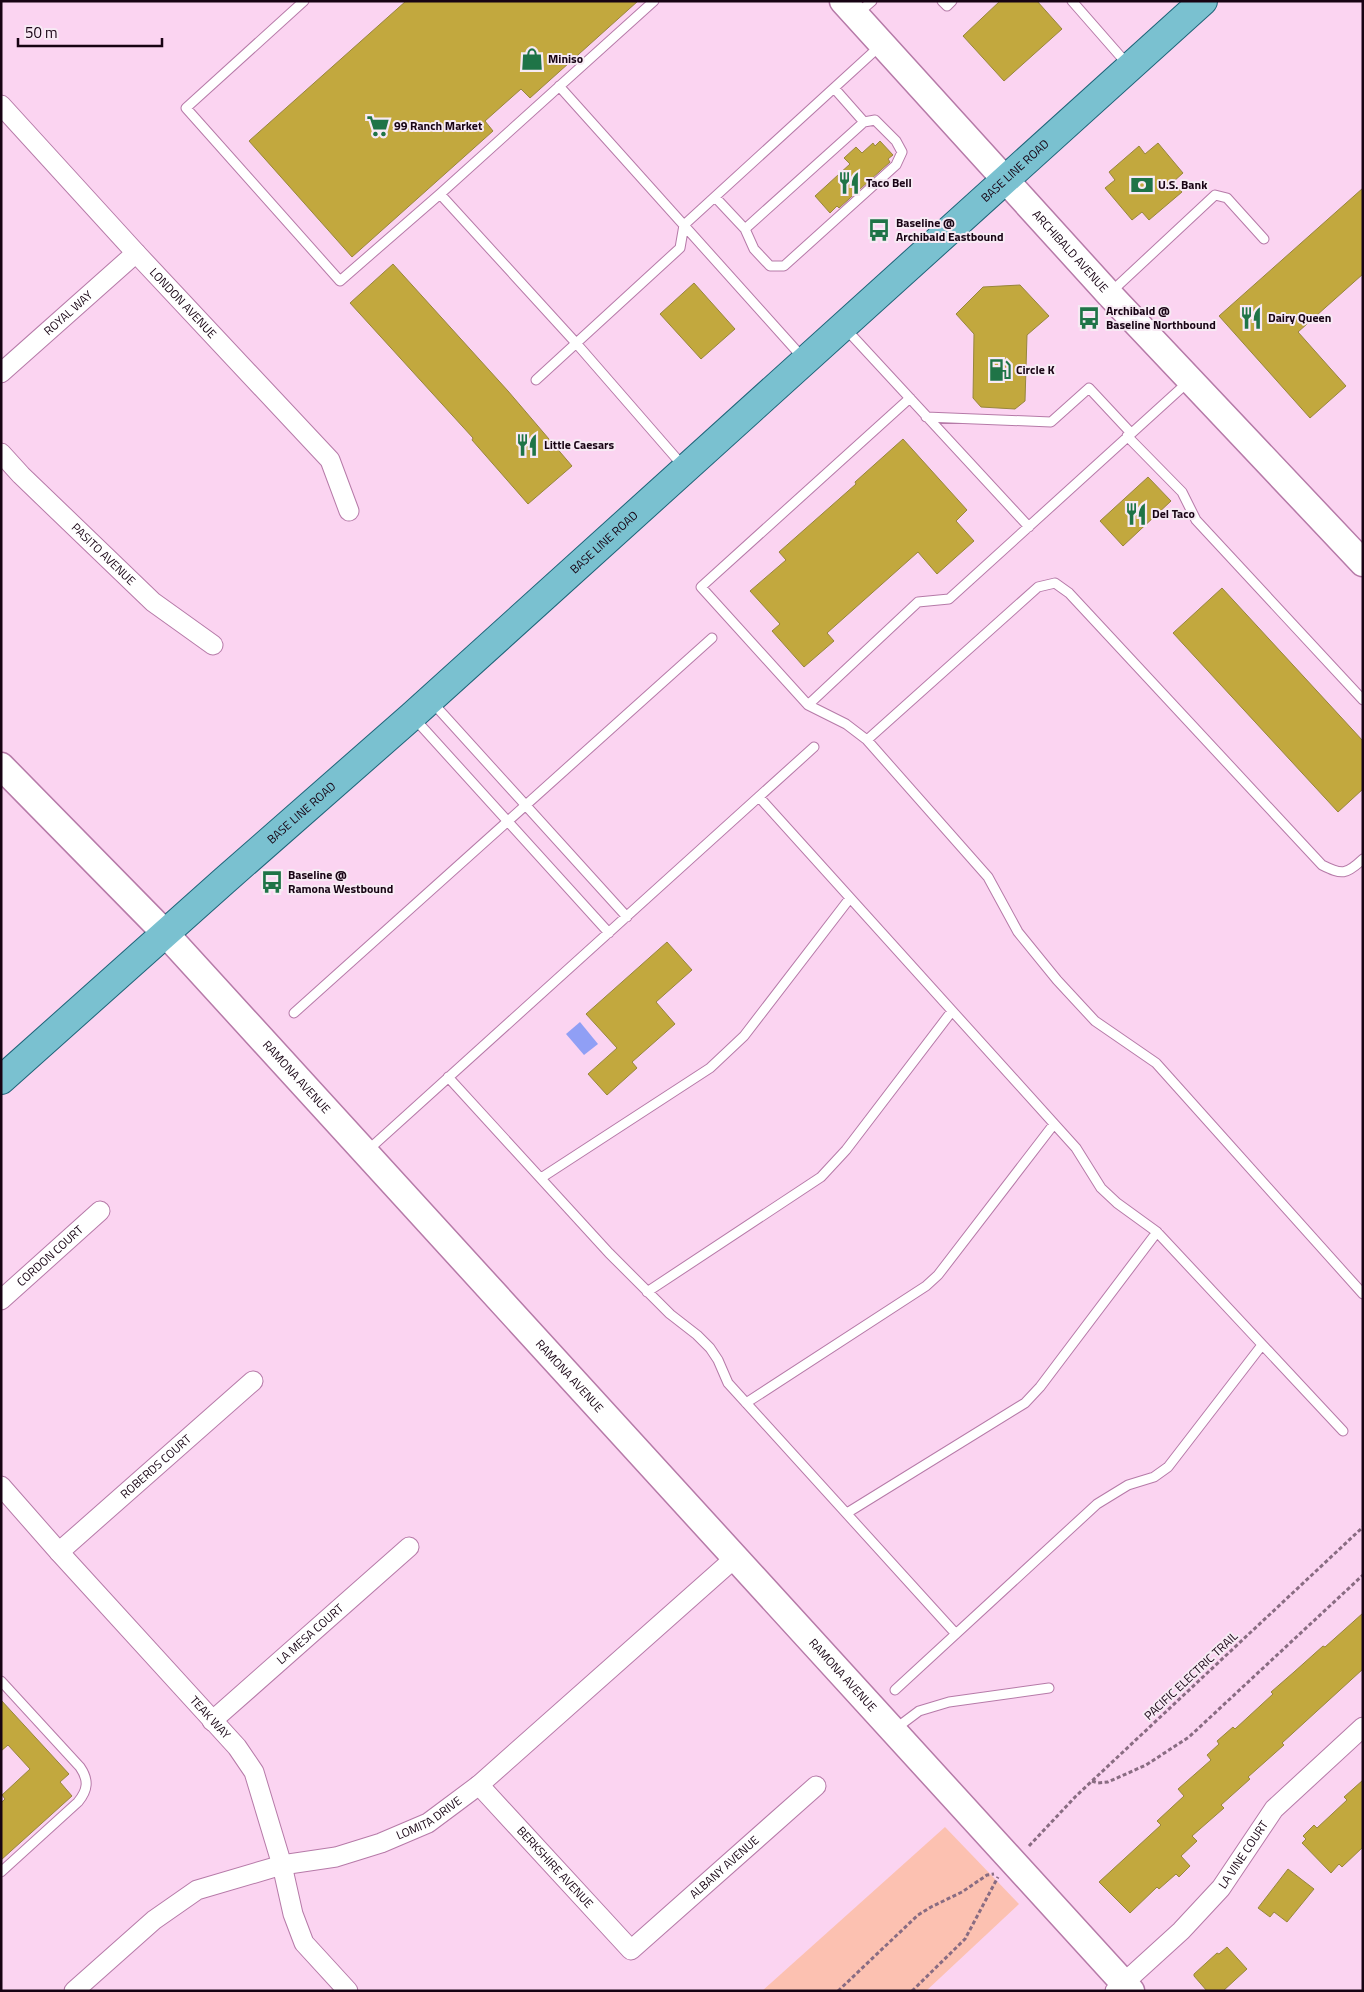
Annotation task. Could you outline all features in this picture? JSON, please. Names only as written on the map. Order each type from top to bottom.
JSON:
[{"type":"main road","name":"BASE LINE ROAD","points":[[1,1080],[165,932],[421,708],[1203,1]]},
{"type":"street","name":"ARCHIBALD AVENUE","points":[[857,6],[882,45],[1005,181],[1363,564]]},
{"type":"street","name":"LONDON AVENUE","points":[[1,105],[136,254],[330,460],[349,511]]},
{"type":"street","name":"ROYAL WAY","points":[[1,373],[136,254]]},
{"type":"street","name":"PASITO AVENUE","points":[[1,453],[21,475],[153,602],[213,645]]},
{"type":"street","name":"RAMONA AVENUE","points":[[1,766],[165,932],[893,1730],[1123,1988]]},
{"type":"street","name":"CORDON COURT","points":[[1,1300],[100,1211]]},
{"type":"street","name":"ROBERDS COURT","points":[[59,1552],[253,1380]]},
{"type":"street","name":"TEAK WAY","points":[[1,1486],[237,1747],[254,1772],[282,1865],[292,1914],[304,1943],[348,1991]]},
{"type":"street","name":"LA MESA COURT","points":[[212,1721],[409,1547]]},
{"type":"street","name":"LOMITA DRIVE","points":[[74,1991],[154,1920],[198,1890],[282,1865],[336,1857],[381,1843],[428,1823],[479,1785],[736,1557]]},
{"type":"street","name":"LA VINE COURT","points":[[1123,1988],[1182,1930],[1220,1888],[1274,1809],[1363,1727]]},
{"type":"street","name":"BERKSHIRE AVENUE","points":[[479,1785],[631,1950]]},
{"type":"street","name":"ALBANY AVENUE","points":[[631,1950],[816,1786]]},
{"type":"lane","points":[[304,1],[186,108],[340,281],[440,194],[654,1]]},
{"type":"lane","points":[[942,1],[947,6],[952,1]]},
{"type":"lane","points":[[1072,1],[1130,67]]},
{"type":"lane","points":[[536,380],[680,248],[684,225],[882,45]]},
{"type":"lane","points":[[559,86],[805,360]]},
{"type":"lane","points":[[834,88],[864,122]]},
{"type":"lane","points":[[715,197],[745,229],[754,249],[770,266],[784,266],[896,165],[902,152],[896,141],[875,120],[864,122],[745,229]]},
{"type":"lane","points":[[440,194],[576,343],[685,468]]},
{"type":"lane","points":[[1109,294],[1215,195],[1227,198],[1264,238]]},
{"type":"lane","points":[[843,326],[1029,527]]},
{"type":"lane","points":[[808,705],[918,602],[949,599],[1190,380]]},
{"type":"lane","points":[[926,417],[1051,422],[1089,388],[1129,435],[1182,492],[1196,520],[1363,700]]},
{"type":"lane","points":[[910,398],[701,587],[808,705],[846,724],[867,740],[988,877],[1018,932],[1070,994],[1095,1021],[1156,1063],[1363,1294]]},
{"type":"lane","points":[[867,740],[1038,587],[1055,583],[1069,593],[1322,865],[1338,873],[1351,870],[1363,859]]},
{"type":"lane","points":[[294,1012],[712,638]]},
{"type":"lane","points":[[421,708],[526,805],[627,917]]},
{"type":"lane","points":[[421,708],[508,821],[609,933]]},
{"type":"lane","points":[[365,1153],[814,747]]},
{"type":"lane","points":[[759,796],[1076,1148],[1101,1188],[1117,1203],[1158,1232],[1342,1431]]},
{"type":"lane","points":[[541,1178],[710,1068],[730,1051],[744,1036],[850,898]]},
{"type":"lane","points":[[647,1292],[821,1177],[846,1150],[952,1011]]},
{"type":"lane","points":[[448,1078],[609,1253],[670,1314],[697,1334],[710,1348],[718,1360],[728,1383],[956,1634]]},
{"type":"lane","points":[[746,1402],[926,1286],[938,1275],[1054,1124]]},
{"type":"lane","points":[[847,1514],[1025,1403],[1040,1387],[1158,1232]]},
{"type":"lane","points":[[895,1690],[1097,1504],[1128,1485],[1154,1477],[1168,1467],[1262,1345]]},
{"type":"lane","points":[[1,1681],[80,1767],[87,1781],[87,1788],[78,1802],[1,1872]]},
{"type":"lane","points":[[893,1730],[919,1711],[949,1702],[1050,1688]]},
{"type":"path","name":"PACIFIC ELECTRIC TRAIL","points":[[1034,1841],[1092,1781],[1363,1527]]},
{"type":"path","points":[[1092,1781],[1098,1783],[1108,1782],[1146,1765],[1189,1737],[1363,1575]]},
{"type":"path","points":[[838,1991],[918,1915],[962,1892],[987,1874],[1000,1874],[965,1939],[912,1991]]},
{"type":"shaded area","points":[[945,1827],[1019,1904],[926,1991],[762,1991]]},
{"type":"water","points":[[580,1022],[598,1044],[584,1055],[566,1034]]},
{"type":"building","name":"99 Ranch Market","points":[[406,1],[638,1],[530,98],[521,89],[485,121],[493,131],[352,257],[249,141]]},
{"type":"building","points":[[1000,1],[1037,1],[1062,29],[1004,81],[963,36]]},
{"type":"building","name":"Taco Bell","points":[[880,141],[893,155],[888,159],[890,162],[839,208],[837,206],[830,213],[815,196],[850,164],[844,158],[856,147],[862,153],[873,143],[875,146]]},
{"type":"building","name":"U.S. Bank","points":[[1158,143],[1183,173],[1173,182],[1182,192],[1149,220],[1142,212],[1132,220],[1105,188],[1115,180],[1109,172],[1139,146],[1145,154]]},
{"type":"building","points":[[1363,188],[1363,274],[1298,332],[1346,386],[1310,418],[1219,316]]},
{"type":"building","points":[[393,264],[508,391],[572,466],[528,504],[472,440],[473,438],[350,303]]},
{"type":"building","points":[[694,283],[735,329],[701,359],[660,314]]},
{"type":"building","points":[[1020,285],[1049,316],[1027,335],[1025,401],[1015,409],[981,407],[973,398],[974,334],[956,314],[983,287]]},
{"type":"building","points":[[903,439],[967,510],[956,521],[974,541],[937,574],[918,552],[827,633],[834,641],[804,667],[772,631],[780,624],[750,591],[786,560],[779,552],[856,484],[855,482]]},
{"type":"building","points":[[1148,477],[1171,501],[1123,546],[1100,521]]},
{"type":"building","points":[[1222,588],[1363,741],[1363,789],[1338,812],[1173,633]]},
{"type":"building","points":[[667,942],[692,970],[656,1002],[675,1024],[632,1062],[637,1068],[607,1095],[588,1074],[617,1048],[586,1014]]},
{"type":"building","points":[[1363,1613],[1363,1669],[1282,1743],[1284,1745],[1248,1777],[1250,1779],[1221,1805],[1224,1808],[1192,1836],[1197,1841],[1181,1856],[1190,1866],[1179,1877],[1176,1874],[1159,1889],[1157,1887],[1130,1913],[1099,1882],[1161,1825],[1157,1821],[1184,1796],[1178,1789],[1211,1760],[1207,1755],[1219,1744],[1217,1741],[1233,1727],[1235,1729],[1273,1694],[1271,1692]]},
{"type":"building","points":[[1,1700],[69,1774],[60,1782],[72,1796],[1,1860],[1,1803],[5,1799],[2,1795],[30,1769],[8,1745],[1,1751]]},
{"type":"building","points":[[1363,1780],[1363,1847],[1342,1867],[1339,1864],[1331,1873],[1302,1843],[1306,1839],[1303,1836],[1314,1825],[1317,1828],[1347,1800],[1344,1797]]},
{"type":"building","points":[[1288,1869],[1314,1889],[1287,1922],[1274,1912],[1270,1917],[1258,1908]]},
{"type":"building","points":[[1227,1947],[1247,1969],[1223,1991],[1207,1991],[1194,1974],[1217,1953],[1219,1954]]},
{"type":"place","name":"Miniso","points":[[532,59]]},
{"type":"place","name":"99 Ranch Market","points":[[378,126]]},
{"type":"place","name":"Taco Bell","points":[[849,183]]},
{"type":"place","name":"U.S. Bank","points":[[1142,185]]},
{"type":"place","name":"Baseline @ Archibald Eastbound","points":[[879,230]]},
{"type":"place","name":"Archibald @ Baseline Northbound","points":[[1089,318]]},
{"type":"place","name":"Dairy Queen","points":[[1251,318]]},
{"type":"place","name":"Circle K","points":[[1000,370]]},
{"type":"place","name":"Little Caesars","points":[[527,445]]},
{"type":"place","name":"Del Taco","points":[[1136,514]]},
{"type":"place","name":"Baseline @ Ramona Westbound","points":[[272,882]]}]
